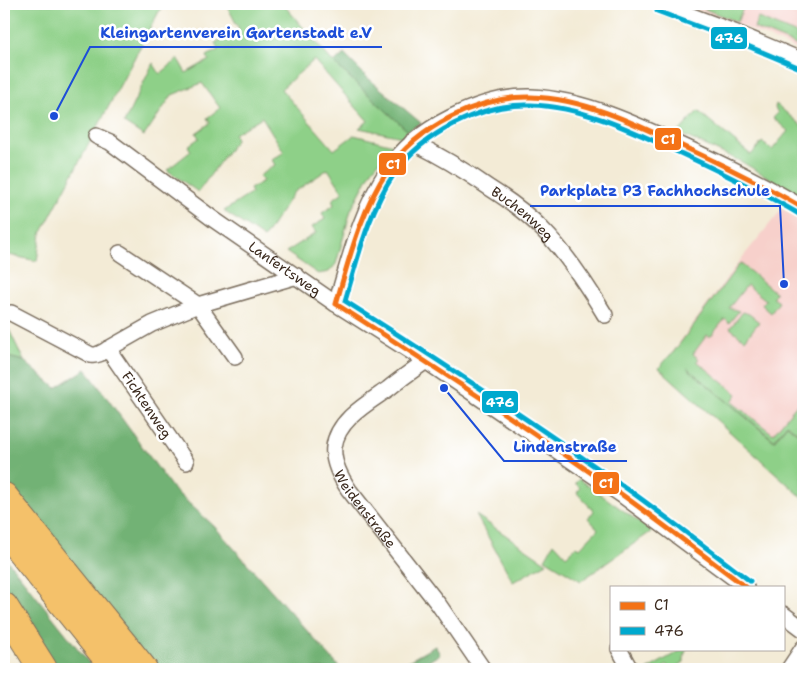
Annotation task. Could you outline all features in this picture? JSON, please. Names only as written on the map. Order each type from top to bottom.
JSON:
[{"type":"highway","points":[[4,497],[143,669]]},
{"type":"highway","points":[[4,530],[116,669]]},
{"type":"highway","points":[[4,607],[43,669]]},
{"type":"street","points":[[660,4],[803,61]]},
{"type":"street","points":[[336,304],[362,220],[373,194],[388,169],[412,142],[435,126],[493,101],[531,97],[566,101],[604,113],[656,133],[735,170],[803,208]]},
{"type":"street","name":"Lanfertsweg","points":[[96,136],[110,142],[213,219],[336,304],[426,361],[622,495],[745,586]]},
{"type":"street","name":"Buchenweg","points":[[412,142],[442,157],[474,177],[508,200],[542,228],[562,251],[605,315]]},
{"type":"street","points":[[120,253],[198,305],[235,358]]},
{"type":"street","points":[[11,313],[86,353],[95,355],[152,324],[198,305],[297,276]]},
{"type":"street","name":"Fichtenweg","points":[[108,348],[186,462]]},
{"type":"street","name":"Weidenstraße","points":[[426,361],[358,410],[346,423],[337,436],[334,446],[336,464],[343,481],[439,605],[483,669]]},
{"type":"street","points":[[784,615],[803,629]]},
{"type":"street","points":[[789,669],[803,648]]},
{"type":"street","points":[[620,650],[630,669]]},
{"type":"shaded area","points":[[682,4],[803,4],[803,52],[736,24]]},
{"type":"shaded area","points":[[782,209],[803,223],[803,438],[787,425],[775,441],[671,354],[737,264]]},
{"type":"green space","points":[[4,4],[163,4],[41,234],[37,261],[4,254]]},
{"type":"green space","points":[[226,4],[283,4],[332,61],[408,131],[402,137],[359,128],[368,121],[314,60],[281,89],[334,150],[354,135],[393,145],[372,170],[351,210],[336,264],[329,272],[318,274],[286,252],[316,233],[312,227],[325,219],[322,213],[334,205],[332,200],[343,192],[328,169],[293,193],[264,238],[224,211],[252,193],[250,189],[263,181],[259,176],[275,165],[272,160],[284,152],[262,117],[234,134],[236,140],[198,192],[167,170],[191,151],[188,146],[199,138],[196,133],[210,123],[207,118],[220,108],[202,83],[172,95],[144,136],[124,123],[153,63],[160,74],[178,59],[186,73],[209,60],[207,56],[218,50],[215,43],[239,29]]},
{"type":"green space","points":[[692,4],[745,4],[737,22]]},
{"type":"green space","points":[[758,18],[797,34],[796,39],[803,43],[803,48],[754,28]]},
{"type":"green space","points":[[344,54],[368,78],[421,123],[408,131],[334,63]]},
{"type":"green space","points":[[776,104],[803,127],[803,198],[742,162],[678,133],[698,111],[751,155],[762,142],[772,150],[788,131],[773,118],[778,113],[775,108]]},
{"type":"green space","points":[[740,263],[776,293],[772,297],[779,302],[771,313],[762,305],[766,300],[747,285],[729,308],[739,311],[729,323],[725,319],[710,337],[707,335],[693,354],[699,359],[697,361],[737,394],[732,402],[773,434],[800,401],[803,403],[803,437],[787,424],[774,440],[687,368],[774,441],[787,425],[803,438],[803,498],[659,368],[672,354]]},
{"type":"green space","points":[[743,312],[759,322],[745,340],[730,328]]},
{"type":"green space","points":[[4,319],[24,361],[4,356]]},
{"type":"green space","points":[[4,356],[24,361],[56,388],[86,369],[173,489],[214,526],[341,669],[156,669],[150,664],[4,481]]},
{"type":"green space","points":[[579,479],[652,531],[581,581],[545,559],[554,543],[566,556],[577,546],[580,548],[598,529],[588,518],[594,511],[577,493],[580,488],[575,483]]},
{"type":"green space","points":[[476,515],[547,563],[513,582]]},
{"type":"green space","points":[[4,556],[94,669],[57,669],[4,585]]},
{"type":"green space","points":[[435,646],[440,654],[417,669],[394,669]]},
{"type":"green space","points":[[681,650],[686,650],[684,662],[674,669],[670,669],[667,665],[662,669],[648,669]]},
{"type":"transit line","name":"476","points":[[657,11],[800,68]]},
{"type":"transit line","name":"C1","points":[[336,304],[351,252],[370,201],[388,170],[400,154],[415,140],[451,117],[491,102],[511,98],[551,98],[590,107],[646,129],[728,168],[803,208]]},
{"type":"transit line","name":"476","points":[[750,581],[626,488],[487,393],[345,301],[370,220],[394,174],[406,159],[436,134],[473,115],[492,109],[531,105],[550,106],[606,121],[709,166],[799,214]]},
{"type":"transit line","name":"C1","points":[[336,304],[551,445],[637,505],[745,586]]},
{"type":"place","name":"Kleingartenverein Gartenstadt e.V","points":[[54,116]]},
{"type":"place","name":"Parkplatz P3 Fachhochschule","points":[[784,284]]},
{"type":"place","name":"Lindenstraße","points":[[444,388]]}]
